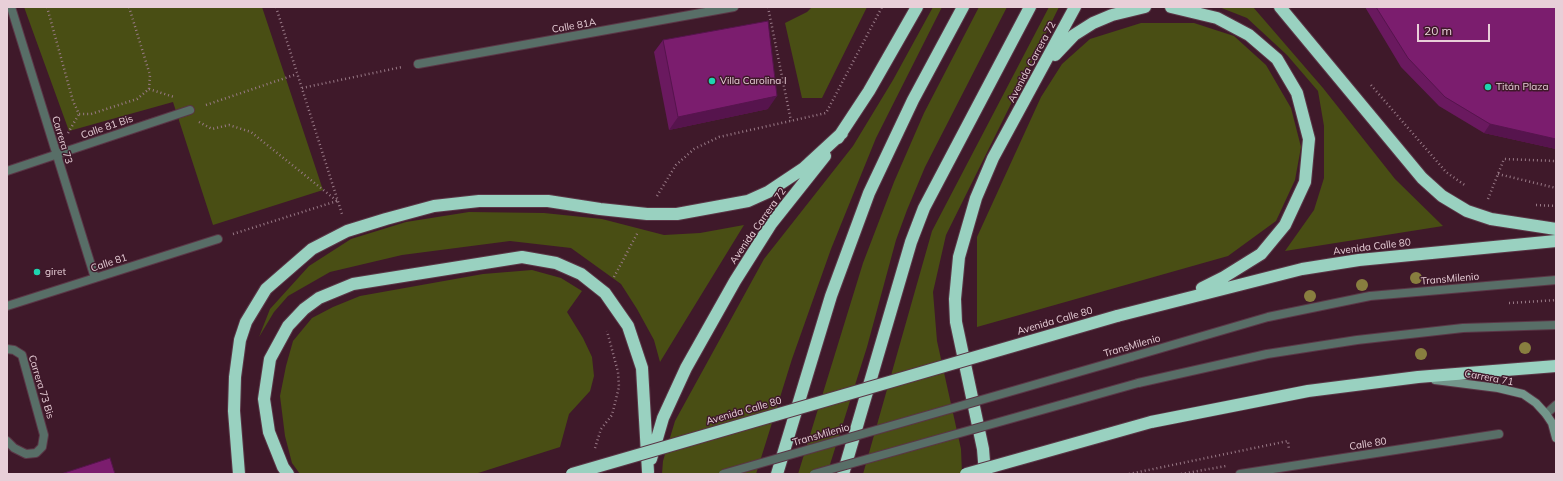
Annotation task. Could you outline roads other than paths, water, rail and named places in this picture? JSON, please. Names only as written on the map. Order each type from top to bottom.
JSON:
[{"type":"highway","name":"Avenida Carrera 72","points":[[648,473],[663,418],[686,368],[735,281],[771,224],[842,133],[876,79],[917,7]]},
{"type":"highway","points":[[777,474],[831,296],[869,193],[913,100],[963,7]]},
{"type":"highway","points":[[843,474],[911,242],[924,208],[1030,7]]},
{"type":"highway","name":"Avenida Carrera 72","points":[[985,474],[983,449],[956,322],[955,299],[959,257],[976,198],[993,158],[1045,65],[1075,7]]},
{"type":"highway","points":[[1045,65],[1074,35],[1093,23],[1112,15],[1145,7]]},
{"type":"highway","points":[[1171,7],[1217,18],[1249,35],[1277,59],[1297,93],[1309,139],[1305,182],[1286,225],[1261,254],[1224,277],[1180,299]]},
{"type":"highway","points":[[1280,7],[1422,178],[1442,196],[1467,211],[1482,216],[1510,224],[1556,229]]},
{"type":"highway","points":[[239,474],[234,412],[235,377],[240,340],[246,322],[266,289],[312,249],[346,231],[386,219],[434,206],[479,201],[548,201],[647,214],[677,214],[748,201],[768,192],[804,168],[842,133]]},
{"type":"highway","name":"Avenida Calle 80","points":[[572,474],[1117,316],[1302,269],[1359,260],[1556,241]]},
{"type":"highway","points":[[288,474],[283,467],[270,432],[264,399],[270,358],[288,326],[304,309],[320,298],[353,284],[522,257],[556,263],[581,274],[605,293],[628,326],[642,368],[648,473]]},
{"type":"highway","points":[[966,474],[1152,422],[1308,391],[1418,377],[1556,366]]},
{"type":"street","name":"Carrera 73","points":[[11,7],[95,278]]},
{"type":"street","name":"Calle 81A","points":[[418,64],[734,7]]},
{"type":"street","name":"Calle 81 Bis","points":[[7,171],[190,110]]},
{"type":"street","name":"Calle 81","points":[[7,306],[218,239]]},
{"type":"street","name":"TransMilenio","points":[[723,474],[1268,317],[1370,296],[1556,280]]},
{"type":"street","points":[[814,474],[1138,383],[1267,354],[1357,340],[1463,328],[1556,325]]},
{"type":"street","name":"Carrera 73 Bis","points":[[7,349],[14,350],[22,355],[44,435],[42,447],[36,453],[26,454],[14,448],[7,441]]},
{"type":"street","name":"Carrera 71","points":[[1418,377],[1498,388],[1523,394],[1536,402],[1546,414],[1552,423],[1556,438]]},
{"type":"street","points":[[1546,414],[1556,405]]},
{"type":"street","name":"Calle 80","points":[[1240,474],[1499,434]]},
{"type":"place","name":"Villa Carolina I","points":[[712,81]]},
{"type":"place","name":"Titán Plaza","points":[[1488,87]]},
{"type":"place","name":"giret","points":[[37,272]]}]
